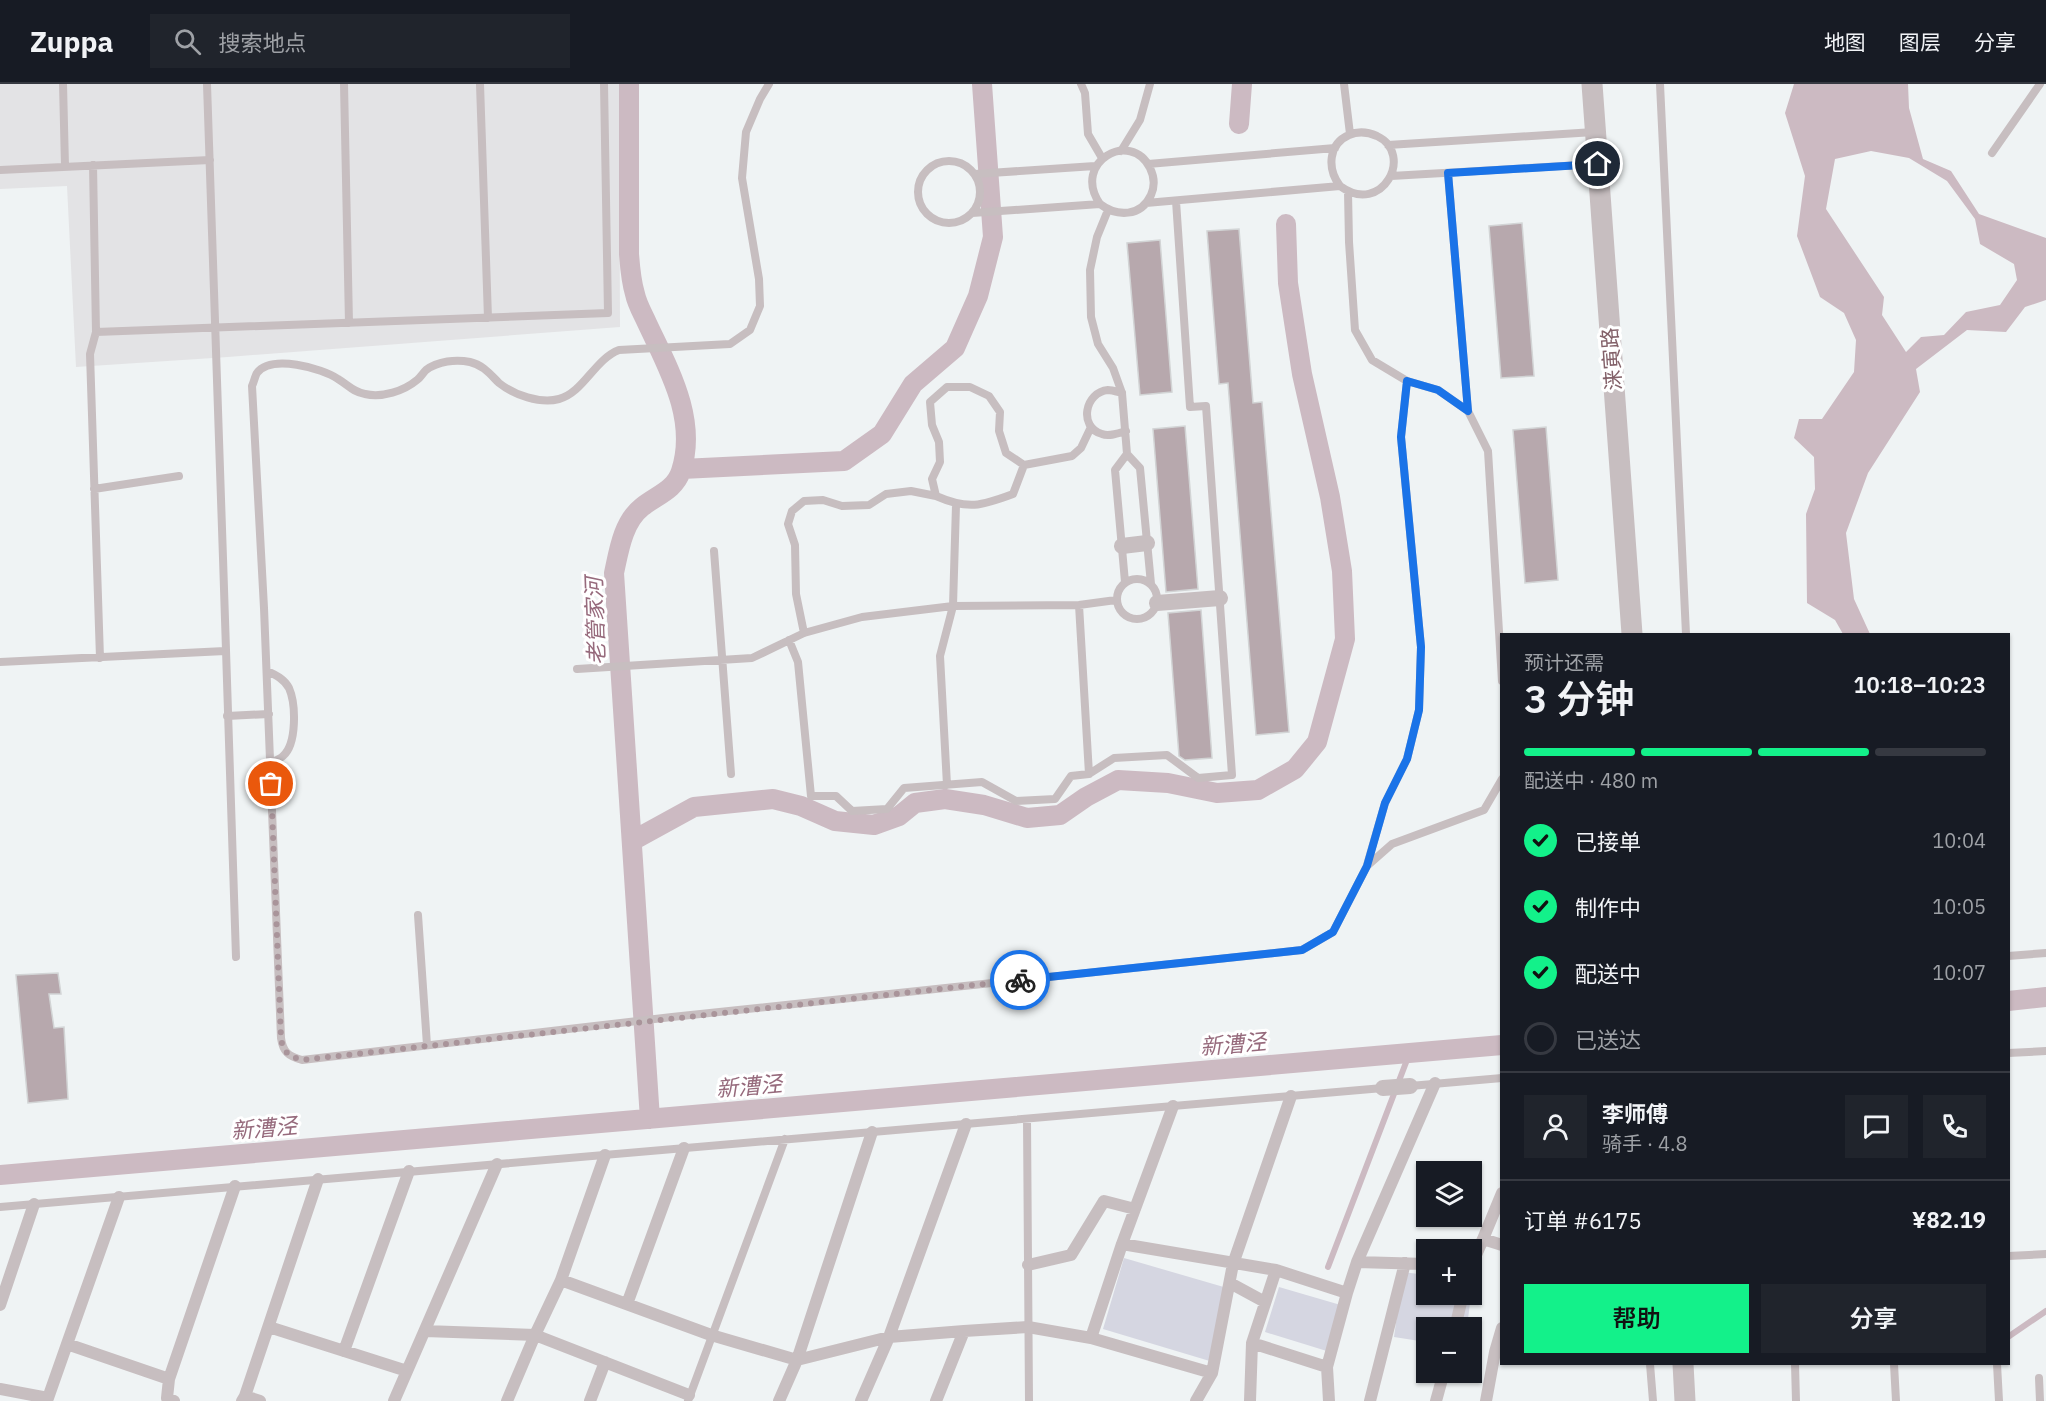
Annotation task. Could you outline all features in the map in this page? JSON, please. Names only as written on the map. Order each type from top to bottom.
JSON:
[{"type":"street","name":"涞寅路","points":[[1592,84],[1632,633]]},
{"type":"street","points":[[1122,546],[1147,543]]},
{"type":"street","points":[[1157,603],[1220,598]]},
{"type":"street","points":[[1329,1401],[1327,1367],[1357,1262],[1435,1083]]},
{"type":"street","points":[[1196,1401],[1212,1372],[1233,1264],[1291,1096]]},
{"type":"street","points":[[1091,1338],[1122,1244],[1173,1106]]},
{"type":"street","points":[[861,1401],[889,1337],[966,1124]]},
{"type":"street","points":[[779,1401],[797,1360],[872,1132]]},
{"type":"street","points":[[627,1304],[684,1148]]},
{"type":"street","points":[[507,1401],[561,1280],[605,1155]]},
{"type":"street","points":[[394,1401],[497,1164]]},
{"type":"street","points":[[344,1351],[409,1172]]},
{"type":"street","points":[[260,1401],[243,1399],[318,1179]]},
{"type":"street","points":[[169,1400],[169,1379],[235,1186]]},
{"type":"street","points":[[0,1389],[50,1400],[67,1344],[119,1197]]},
{"type":"street","points":[[1500,1198],[1483,1239],[1500,1244]]},
{"type":"street","points":[[1028,1265],[1071,1255],[1104,1200],[1135,1209]]},
{"type":"street","points":[[0,1305],[34,1204]]},
{"type":"street","points":[[1122,1244],[1276,1270],[1347,1293]]},
{"type":"street","points":[[1357,1262],[1416,1264]]},
{"type":"street","points":[[1370,1401],[1405,1263]]},
{"type":"street","points":[[1250,1401],[1252,1343],[1276,1270]]},
{"type":"street","points":[[561,1280],[711,1335],[797,1360],[889,1337],[1028,1327],[1091,1338],[1212,1372]]},
{"type":"street","points":[[1230,1283],[1265,1302]]},
{"type":"street","points":[[268,1327],[407,1371]]},
{"type":"street","points":[[425,1331],[535,1335],[688,1398]]},
{"type":"street","points":[[936,1401],[964,1331]]},
{"type":"street","points":[[1486,1401],[1500,1335]]},
{"type":"street","points":[[1252,1343],[1327,1367]]},
{"type":"street","points":[[67,1344],[169,1379]]},
{"type":"street","points":[[590,1401],[605,1362]]},
{"type":"street","points":[[1683,1365],[1685,1401]]},
{"type":"street","points":[[1436,1401],[1440,1383]]},
{"type":"lane","points":[[63,84],[65,166]]},
{"type":"lane","points":[[207,84],[217,328],[236,957]]},
{"type":"lane","points":[[344,84],[349,323]]},
{"type":"lane","points":[[480,84],[488,318]]},
{"type":"lane","points":[[96,332],[608,313],[604,84]]},
{"type":"lane","points":[[769,84],[746,132],[742,178],[759,279],[760,306],[750,330],[730,345],[618,350],[609,354],[572,392],[560,399],[547,400],[516,393],[502,385],[484,368],[472,362],[457,361],[439,364],[403,388],[381,396],[353,391],[338,378],[315,368],[290,364],[267,365],[257,373],[252,386],[267,671],[282,1049],[290,1057],[302,1060],[672,1017],[1302,950],[1333,932],[1367,866],[1385,803],[1407,759],[1419,710],[1421,647],[1401,437],[1407,381]]},
{"type":"lane","points":[[1081,84],[1085,93],[1088,134],[1102,158]]},
{"type":"lane","points":[[1121,150],[1140,120],[1150,84]]},
{"type":"lane","points":[[1344,84],[1350,134]]},
{"type":"lane","points":[[1660,84],[1686,633]]},
{"type":"lane","points":[[1992,153],[2040,84]]},
{"type":"lane","points":[[1388,145],[1596,132]]},
{"type":"lane","points":[[1371,133],[1388,145],[1394,166],[1385,185],[1377,191],[1368,195],[1348,192],[1334,178],[1331,158],[1341,140],[1350,134],[1371,133]]},
{"type":"lane","points":[[1148,164],[1335,148]]},
{"type":"lane","points":[[1121,150],[1141,156],[1153,174],[1154,184],[1146,203],[1138,210],[1128,213],[1108,210],[1094,196],[1091,186],[1095,166],[1102,158],[1121,150]]},
{"type":"lane","points":[[0,170],[210,159]]},
{"type":"lane","points":[[948,160],[958,162],[968,166],[975,174],[980,184],[981,194],[978,205],[964,219],[955,223],[935,220],[921,206],[918,186],[928,168],[937,162],[948,160]]},
{"type":"lane","points":[[1391,176],[1598,164]]},
{"type":"lane","points":[[93,165],[96,332],[90,354],[100,658]]},
{"type":"lane","points":[[975,174],[1095,166]]},
{"type":"lane","points":[[1448,173],[1468,411],[1488,451],[1500,648]]},
{"type":"lane","points":[[1146,203],[1340,186]]},
{"type":"lane","points":[[1348,192],[1355,330],[1372,360],[1407,381],[1438,390],[1468,411]]},
{"type":"lane","points":[[789,640],[798,662],[811,795],[836,796],[852,811],[887,809],[904,788],[982,782],[1016,801],[1055,799],[1071,776],[1089,774],[1114,758],[1167,755],[1198,778],[1232,774],[1206,406],[1190,407],[1176,201]]},
{"type":"lane","points":[[972,213],[1100,204]]},
{"type":"lane","points":[[1108,210],[1097,237],[1090,270],[1091,317],[1098,344],[1113,368],[1122,393],[1126,431],[1127,454],[1115,470],[1125,582],[1117,593],[1116,600],[1121,612],[1132,619],[1145,618],[1151,614],[1157,603],[1155,589],[1138,579],[1125,582]]},
{"type":"lane","points":[[936,496],[932,479],[940,462],[940,452],[939,442],[932,425],[930,402],[947,387],[970,387],[989,396],[1000,411],[999,431],[1006,453],[1024,465],[1072,456],[1081,448],[1091,427]]},
{"type":"lane","points":[[1122,393],[1109,390],[1097,393],[1089,402],[1086,416],[1091,427],[1102,434],[1113,435],[1126,431]]},
{"type":"lane","points":[[1127,454],[1140,468],[1150,584]]},
{"type":"lane","points":[[804,633],[796,594],[795,545],[788,524],[792,511],[804,501],[823,500],[842,506],[869,505],[886,494],[910,491],[936,496],[957,505],[984,505],[1013,494],[1024,465]]},
{"type":"lane","points":[[94,489],[179,477]]},
{"type":"lane","points":[[947,785],[940,656],[953,606],[957,505]]},
{"type":"lane","points":[[714,551],[731,774]]},
{"type":"lane","points":[[578,669],[752,658],[804,633],[862,617],[953,606],[1079,605],[1116,600]]},
{"type":"lane","points":[[1079,605],[1089,774]]},
{"type":"lane","points":[[0,662],[225,651]]},
{"type":"lane","points":[[267,671],[280,677],[289,688],[294,711],[292,741],[284,756],[270,763]]},
{"type":"lane","points":[[227,716],[268,714]]},
{"type":"lane","points":[[1367,866],[1392,844],[1484,810],[1500,782]]},
{"type":"lane","points":[[418,915],[427,1046]]},
{"type":"lane","points":[[2010,956],[2046,953]]},
{"type":"lane","points":[[2010,1053],[2046,1051]]},
{"type":"lane","points":[[0,1207],[1500,1078]]},
{"type":"lane","points":[[1027,1119],[1029,1401]]},
{"type":"lane","points":[[688,1398],[784,1139]]},
{"type":"lane","points":[[2010,1256],[2046,1254]]},
{"type":"lane","points":[[1650,1365],[1653,1401]]},
{"type":"lane","points":[[1795,1365],[1797,1401]]},
{"type":"lane","points":[[1894,1365],[1896,1401]]},
{"type":"lane","points":[[1997,1366],[1999,1401]]},
{"type":"lane","points":[[2039,1378],[2040,1401]]},
{"type":"shaded area","points":[[0,84],[619,84],[620,327],[76,367],[67,186],[0,189]]},
{"type":"shaded area","points":[[1794,84],[1908,84],[1909,108],[1923,159],[1951,171],[1979,214],[2046,238],[2046,300],[2025,307],[2006,332],[1967,330],[1916,369],[1920,392],[1868,473],[1846,533],[1854,599],[1870,633],[1842,633],[1835,620],[1807,603],[1806,514],[1815,489],[1814,457],[1794,438],[1799,419],[1822,419],[1854,372],[1856,340],[1844,313],[1820,297],[1797,236],[1805,176],[1785,113]],"holes":[[[1871,151],[1909,158],[1947,181],[1975,219],[1980,244],[2014,264],[2017,280],[2000,305],[1966,312],[1944,335],[1921,337],[1906,352],[1882,315],[1884,297],[1826,209],[1835,159]]]},
{"type":"shaded area","points":[[1124,1258],[1234,1290],[1213,1362],[1103,1329]]},
{"type":"shaded area","points":[[1403,1272],[1416,1274],[1416,1305],[1470,1305],[1468,1317],[1416,1317],[1416,1340],[1394,1337]]},
{"type":"shaded area","points":[[1279,1287],[1344,1306],[1330,1352],[1265,1332]]},
{"type":"building","points":[[1522,223],[1534,376],[1501,378],[1489,226]]},
{"type":"building","points":[[1239,229],[1253,403],[1262,402],[1289,732],[1256,735],[1228,383],[1219,384],[1207,231]]},
{"type":"building","points":[[1160,240],[1172,392],[1140,395],[1127,243]]},
{"type":"building","points":[[1185,426],[1198,589],[1166,592],[1153,429]]},
{"type":"building","points":[[1546,427],[1558,580],[1525,583],[1513,430]]},
{"type":"building","points":[[1201,610],[1212,758],[1185,760],[1179,756],[1168,613]]},
{"type":"building","points":[[58,973],[61,994],[49,994],[54,1028],[64,1027],[68,1099],[28,1103],[16,975]]},
{"type":"waterway","name":"老管家河","points":[[629,84],[629,254],[632,279],[636,298],[678,394],[686,432],[685,452],[678,478],[670,488],[642,507],[630,520],[614,573],[650,1119]]},
{"type":"waterway","points":[[682,469],[844,461],[882,434],[913,384],[955,348],[978,296],[993,237],[982,84]]},
{"type":"waterway","points":[[1239,124],[1242,84]]},
{"type":"waterway","points":[[632,841],[694,807],[773,799],[801,806],[835,821],[874,825],[899,816],[915,803],[945,799],[984,805],[1027,818],[1060,815],[1086,797],[1118,780],[1168,783],[1217,793],[1258,790],[1295,769],[1317,742],[1345,639],[1342,571],[1330,497],[1302,374],[1288,283],[1286,224]]},
{"type":"waterway","name":"新漕泾","points":[[2010,1001],[2046,997]]},
{"type":"waterway","name":"新漕泾","points":[[0,1175],[1500,1045]]},
{"type":"waterway","points":[[1328,1267],[1410,1052]]},
{"type":"waterway","points":[[2010,1336],[2046,1311]]},
{"type":"way so far","points":[[271,784],[281,1038],[282,1049],[290,1057],[302,1060],[1020,980]]},
{"type":"route","points":[[1020,980],[1302,950],[1333,932],[1367,866],[1385,803],[1407,759],[1419,710],[1421,647],[1401,437],[1407,381],[1438,390],[1468,411],[1448,173],[1598,164]]}]
